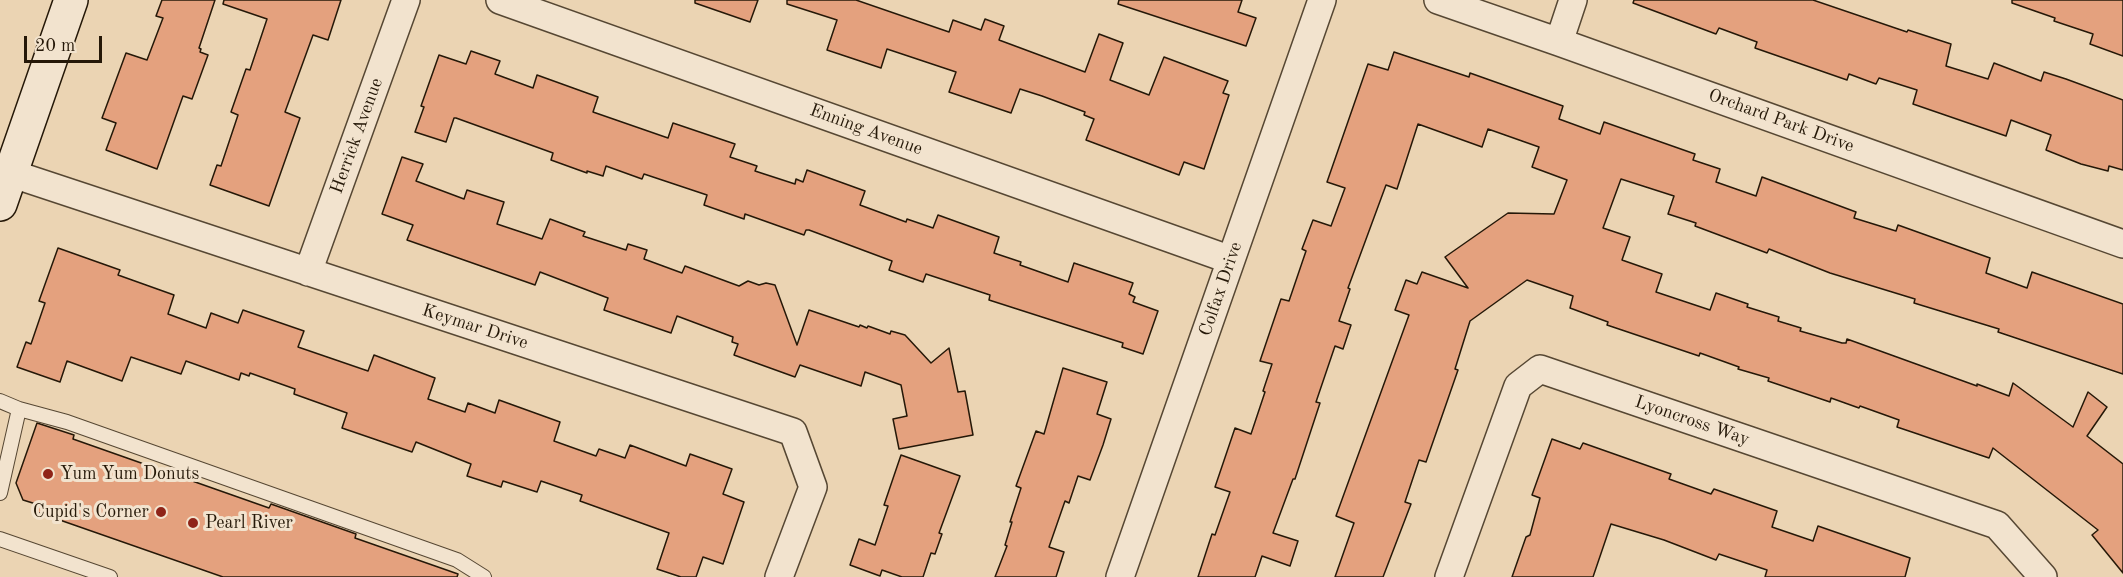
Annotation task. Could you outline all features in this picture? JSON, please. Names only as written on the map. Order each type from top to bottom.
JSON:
[{"type":"main road","points":[[0,204],[71,0]]},
{"type":"street","name":"Herrick Avenue","points":[[308,272],[406,0]]},
{"type":"street","name":"Enning Avenue","points":[[500,0],[1231,260]]},
{"type":"street","name":"Colfax Drive","points":[[1120,577],[1322,0]]},
{"type":"street","name":"Orchard Park Drive","points":[[1438,0],[2123,244]]},
{"type":"street","points":[[1559,42],[1573,0]]},
{"type":"street","name":"Keymar Drive","points":[[10,173],[793,432],[813,487],[779,577]]},
{"type":"street","name":"Lyoncross Way","points":[[1449,577],[1518,386],[1540,369],[1997,525],[2043,577]]},
{"type":"lane","points":[[0,401],[19,409],[67,422],[457,560],[484,577]]},
{"type":"lane","points":[[0,493],[19,409]]},
{"type":"lane","points":[[0,538],[110,577]]},
{"type":"building","points":[[162,0],[215,0],[199,48],[200,52],[208,55],[192,99],[183,96],[157,169],[106,150],[116,123],[102,118],[126,53],[147,60],[163,18],[156,16]]},
{"type":"building","points":[[224,0],[341,0],[328,40],[313,35],[285,112],[300,118],[269,206],[210,185],[217,165],[221,166],[238,115],[231,112],[246,69],[250,70],[267,19],[223,4]]},
{"type":"building","points":[[695,0],[758,0],[750,22],[695,3]]},
{"type":"building","points":[[787,0],[856,0],[949,32],[953,20],[981,30],[985,19],[1004,26],[999,40],[1085,72],[1099,34],[1123,43],[1110,80],[1149,95],[1164,57],[1228,81],[1223,93],[1229,95],[1204,169],[1184,162],[1179,175],[1086,140],[1094,119],[1084,115],[1085,112],[1042,96],[1020,89],[1011,113],[949,92],[956,72],[887,49],[881,68],[827,50],[837,20],[787,4]]},
{"type":"building","points":[[1119,0],[1242,0],[1238,12],[1256,18],[1246,46],[1118,4]]},
{"type":"building","points":[[1634,0],[1813,0],[1907,32],[1908,30],[1951,44],[1946,66],[1988,79],[1994,63],[2041,81],[2044,72],[2066,79],[2123,100],[2123,170],[2109,166],[2108,171],[2081,164],[2046,150],[2051,135],[2011,120],[2006,136],[1913,104],[1917,90],[1879,78],[1876,84],[1849,74],[1847,80],[1755,48],[1757,42],[1719,28],[1716,34],[1633,3]]},
{"type":"building","points":[[2012,0],[2123,0],[2123,56],[2090,44],[2093,34],[2054,21],[2055,18],[2012,3]]},
{"type":"building","points":[[471,51],[500,61],[495,74],[533,88],[537,75],[598,97],[593,112],[668,138],[673,123],[735,144],[730,157],[757,166],[755,171],[795,184],[796,179],[803,182],[807,170],[865,191],[860,205],[906,222],[907,219],[933,228],[938,215],[999,237],[994,253],[1068,282],[1074,263],[1133,283],[1129,294],[1135,297],[1133,302],[1158,311],[1143,354],[1122,347],[1123,343],[989,300],[990,295],[926,274],[923,282],[889,270],[892,261],[809,230],[806,230],[804,235],[745,214],[744,219],[704,205],[707,195],[644,174],[642,179],[606,166],[603,176],[587,171],[587,173],[551,160],[553,153],[456,118],[454,118],[446,142],[415,132],[424,107],[421,106],[439,55],[466,64]]},
{"type":"building","points":[[1394,52],[1469,77],[1470,73],[1563,106],[1559,119],[1600,134],[1604,122],[1695,154],[1693,160],[1720,169],[1716,182],[1756,196],[1762,177],[1856,212],[1854,218],[1896,231],[1898,225],[1990,258],[1986,273],[2027,288],[2032,272],[2123,304],[2123,374],[1998,332],[1999,329],[1914,303],[1915,299],[1830,273],[1769,249],[1767,253],[1695,226],[1696,223],[1668,214],[1674,196],[1621,179],[1603,228],[1630,237],[1622,260],[1662,274],[1656,292],[1710,310],[1716,293],[1748,304],[1747,307],[1779,317],[1778,321],[1801,328],[1800,331],[1842,343],[1846,343],[1847,339],[2009,396],[2013,383],[2073,427],[2088,392],[2107,407],[2087,436],[2123,464],[2123,573],[2092,535],[2098,530],[1993,448],[1989,458],[1897,427],[1899,420],[1860,406],[1859,408],[1831,398],[1830,402],[1768,381],[1769,378],[1738,369],[1739,367],[1700,353],[1699,356],[1607,325],[1608,322],[1570,308],[1573,296],[1527,280],[1470,321],[1455,369],[1458,370],[1426,462],[1419,460],[1405,502],[1411,504],[1383,577],[1335,577],[1354,523],[1336,516],[1409,315],[1395,310],[1406,280],[1417,284],[1422,272],[1468,288],[1445,257],[1508,213],[1554,214],[1567,180],[1532,167],[1539,147],[1488,129],[1482,147],[1418,124],[1397,189],[1386,185],[1348,288],[1350,289],[1339,321],[1351,325],[1343,349],[1335,346],[1316,402],[1320,403],[1295,479],[1293,479],[1273,533],[1298,541],[1290,566],[1262,556],[1255,577],[1198,577],[1212,534],[1215,535],[1230,492],[1215,487],[1235,428],[1251,434],[1265,392],[1263,391],[1272,364],[1260,361],[1281,299],[1289,301],[1306,251],[1302,249],[1313,220],[1331,226],[1345,188],[1327,182],[1368,64],[1388,70]]},
{"type":"building","points":[[402,157],[423,164],[416,181],[464,199],[467,190],[504,202],[497,224],[542,239],[550,219],[585,232],[583,236],[626,250],[628,244],[647,250],[644,259],[682,273],[685,266],[739,286],[748,281],[759,285],[766,283],[775,285],[797,345],[809,310],[859,327],[860,325],[867,328],[868,326],[890,334],[891,331],[905,335],[931,363],[949,348],[958,392],[965,391],[973,435],[899,449],[893,419],[907,416],[901,385],[865,372],[861,386],[800,365],[795,377],[734,355],[738,344],[732,342],[733,337],[677,316],[671,333],[604,310],[608,298],[540,272],[535,285],[407,240],[413,225],[382,214]]},
{"type":"building","points":[[58,248],[120,270],[118,275],[174,295],[168,314],[206,328],[211,313],[238,323],[243,310],[304,331],[298,347],[368,371],[374,355],[435,378],[428,399],[465,412],[468,403],[495,413],[499,400],[560,422],[554,441],[596,456],[599,449],[625,458],[630,445],[686,466],[690,454],[732,469],[723,494],[744,502],[723,564],[703,557],[696,577],[681,577],[657,569],[669,533],[580,501],[582,495],[541,481],[537,492],[503,481],[501,487],[467,476],[471,464],[416,442],[412,452],[342,428],[347,413],[294,394],[295,389],[250,373],[249,376],[241,373],[239,380],[186,361],[181,374],[131,357],[122,381],[67,361],[60,382],[17,367],[26,342],[31,344],[45,303],[39,301]]},
{"type":"building","points":[[1063,368],[1107,382],[1097,414],[1111,419],[1103,445],[1090,480],[1078,476],[1069,503],[1065,501],[1049,547],[1064,552],[1056,577],[995,577],[1007,546],[1005,545],[1012,522],[1010,522],[1021,488],[1016,486],[1036,431],[1044,434]]},
{"type":"building","points":[[37,423],[74,435],[73,439],[269,508],[271,504],[356,534],[355,538],[458,574],[457,577],[223,577],[34,511],[36,504],[23,500],[16,483]]},
{"type":"building","points":[[1552,439],[1580,449],[1583,443],[1671,474],[1669,479],[1711,494],[1714,489],[1777,511],[1772,527],[1813,541],[1818,526],[1910,558],[1905,577],[1765,577],[1767,570],[1719,554],[1716,560],[1664,540],[1611,524],[1593,577],[1512,577],[1526,537],[1530,535],[1540,498],[1532,495]]},
{"type":"building","points":[[901,455],[960,476],[939,533],[942,534],[935,554],[931,553],[923,577],[902,577],[882,570],[880,576],[850,565],[859,539],[875,545],[888,506],[884,505]]},
{"type":"place","name":"Yum Yum Donuts","points":[[48,474]]},
{"type":"place","name":"Cupid's Corner","points":[[161,512]]},
{"type":"place","name":"Pearl River","points":[[193,523]]}]
